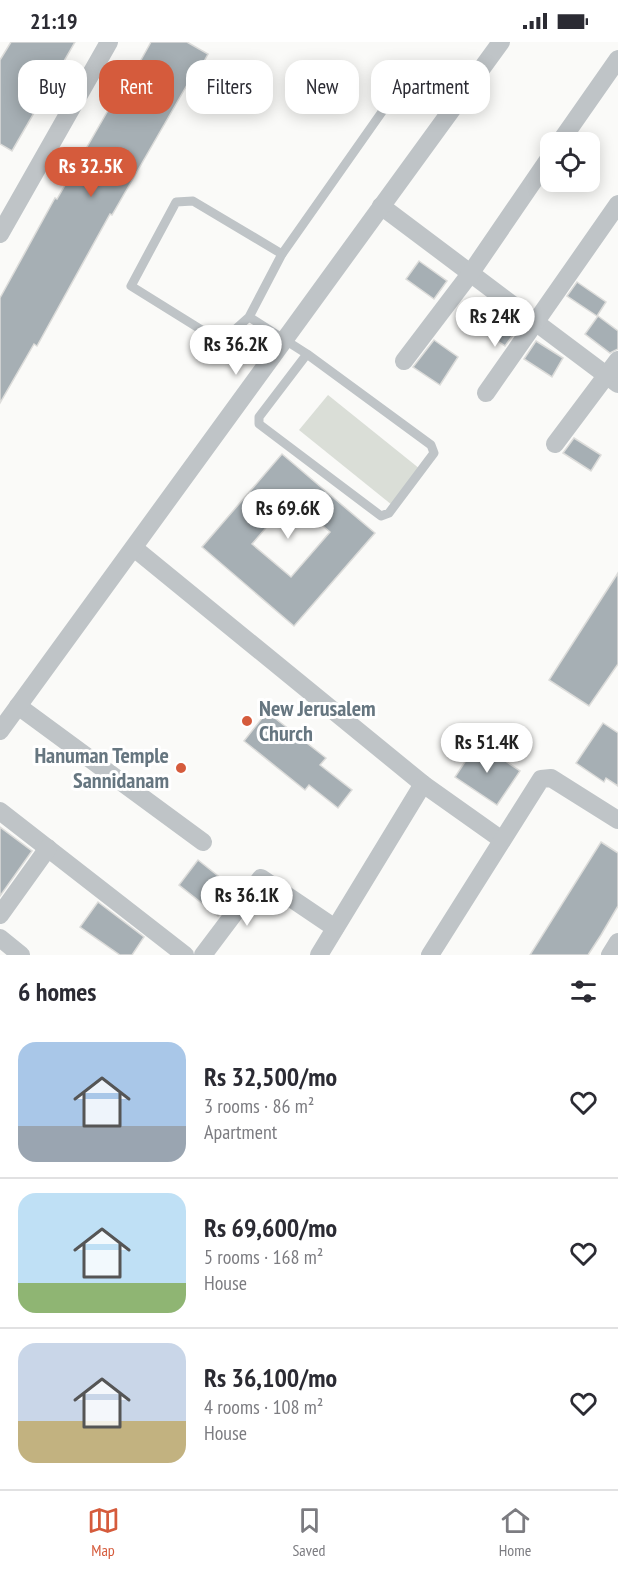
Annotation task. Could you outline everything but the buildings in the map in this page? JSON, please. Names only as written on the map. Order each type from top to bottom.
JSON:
[{"type":"street","points":[[0,234],[109,42]]},
{"type":"street","points":[[0,730],[287,340],[381,206],[501,42]]},
{"type":"street","points":[[567,132],[618,59]]},
{"type":"street","points":[[404,361],[470,274],[540,172]]},
{"type":"street","points":[[486,393],[533,322],[618,204]]},
{"type":"street","points":[[381,206],[612,380]]},
{"type":"street","points":[[555,444],[612,380],[618,360]]},
{"type":"street","points":[[134,548],[423,784],[502,840]]},
{"type":"street","points":[[18,706],[203,842]]},
{"type":"street","points":[[430,955],[541,778],[551,778],[618,820]]},
{"type":"street","points":[[319,955],[423,784]]},
{"type":"street","points":[[0,811],[185,955]]},
{"type":"street","points":[[0,915],[48,848]]},
{"type":"street","points":[[203,955],[261,878],[335,928]]},
{"type":"street","points":[[0,938],[21,955]]},
{"type":"street","points":[[610,955],[618,942]]},
{"type":"lane","points":[[282,254],[193,201],[176,202],[137,269],[131,286],[221,342],[249,317],[282,254],[380,114]]},
{"type":"lane","points":[[249,317],[307,354],[431,445],[434,453],[389,513],[381,516],[259,424],[259,417],[307,354]]},
{"type":"shaded area","points":[[328,395],[420,469],[392,505],[299,430]]},
{"type":"place","name":"New Jerusalem Church","points":[[247,721]]},
{"type":"place","name":"Hanuman Temple Sannidanam","points":[[181,768]]}]
